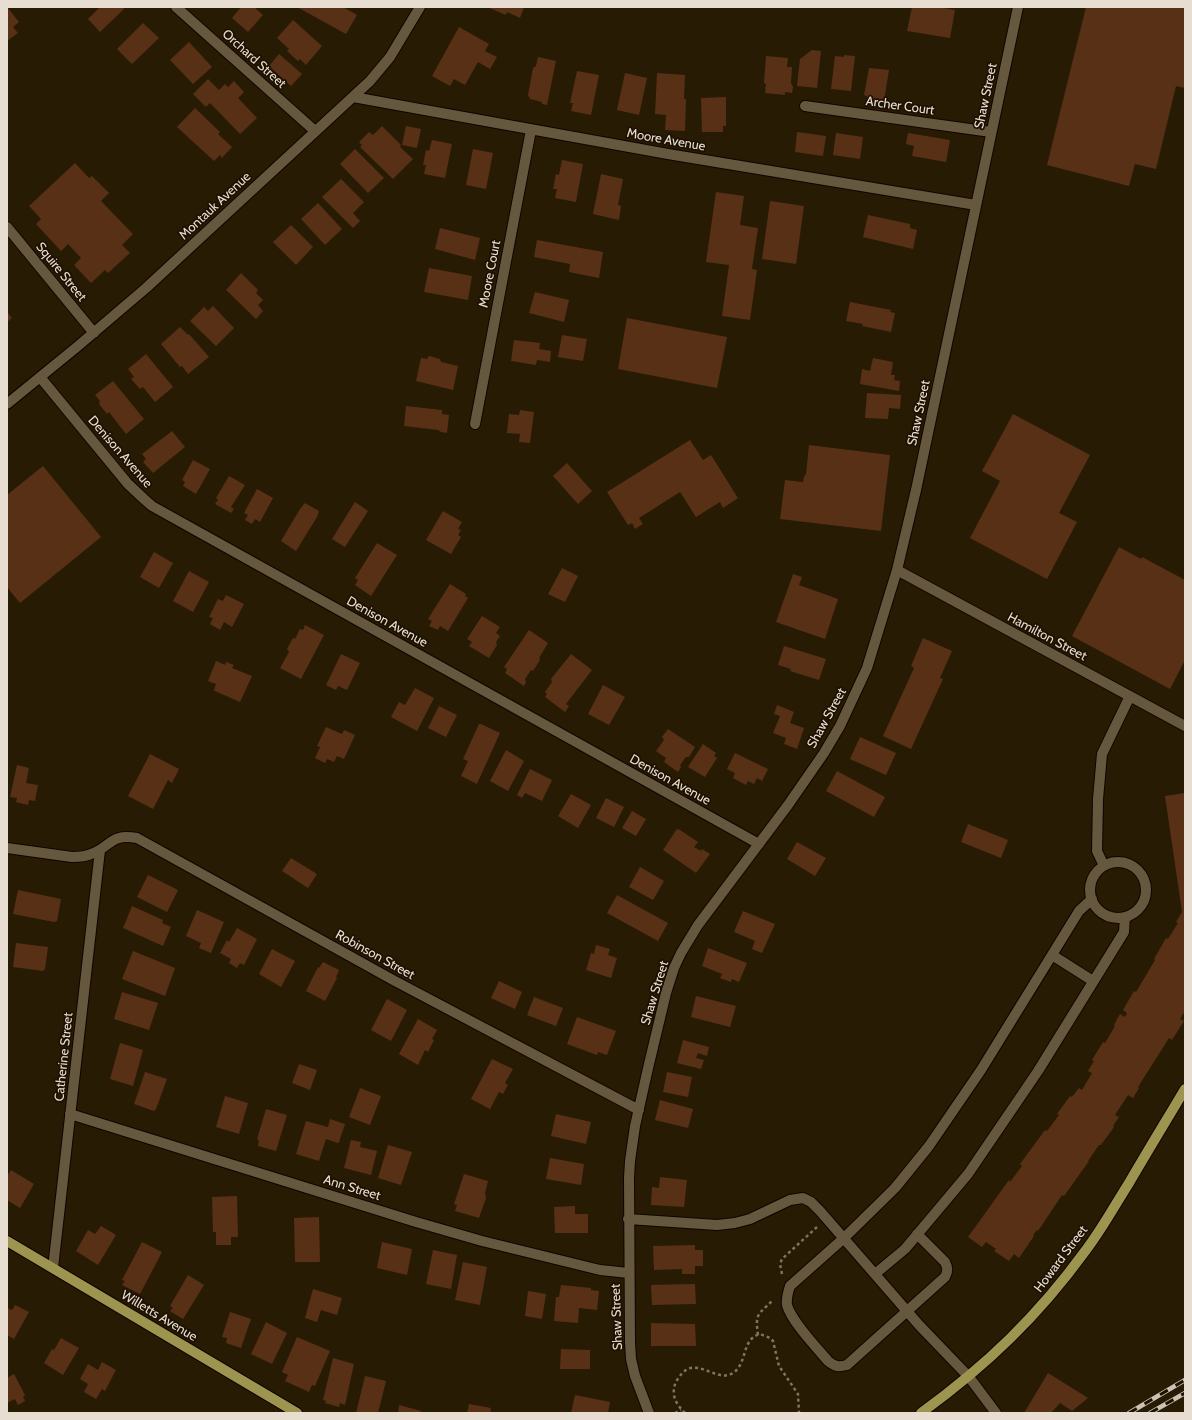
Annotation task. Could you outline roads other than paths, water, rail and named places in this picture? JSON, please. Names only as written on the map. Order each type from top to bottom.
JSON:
[{"type":"main road","name":"Howard Street","points":[[921,1413],[969,1377],[1010,1339],[1038,1310],[1083,1255],[1109,1215],[1185,1089]]},
{"type":"main road","name":"Willetts Avenue","points":[[7,1240],[297,1413]]},
{"type":"street","name":"Orchard Street","points":[[176,7],[315,131]]},
{"type":"street","name":"Montauk Avenue","points":[[7,404],[94,333],[162,273],[370,80],[390,57],[420,7]]},
{"type":"street","name":"Shaw Street","points":[[649,1411],[638,1386],[631,1359],[629,1328],[628,1219],[630,1161],[638,1110],[666,993],[676,963],[686,943],[824,753],[868,668],[897,570],[916,490],[1018,7]]},
{"type":"street","name":"Moore Avenue","points":[[352,96],[531,130],[976,205]]},
{"type":"street","name":"Archer Court","points":[[805,106],[991,132]]},
{"type":"street","name":"Moore Court","points":[[475,424],[531,130]]},
{"type":"street","name":"Squire Street","points":[[7,227],[94,333]]},
{"type":"street","name":"Denison Avenue","points":[[40,377],[128,484],[152,506],[759,844]]},
{"type":"street","name":"Hamilton Street","points":[[897,570],[1185,726]]},
{"type":"street","points":[[1104,866],[1097,851],[1098,798],[1102,754],[1130,696]]},
{"type":"street","name":"Robinson Street","points":[[7,848],[82,857],[100,850],[116,838],[137,838],[393,980],[638,1110]]},
{"type":"street","name":"Catherine Street","points":[[53,1268],[100,850]]},
{"type":"street","points":[[1117,861],[1135,866],[1142,873],[1146,882],[1147,891],[1141,908],[1134,914],[1116,918],[1107,916],[1099,911],[1093,904],[1090,895],[1090,885],[1099,869],[1104,866],[1117,861]]},
{"type":"street","points":[[917,1234],[945,1262],[947,1272],[944,1277],[847,1365],[839,1367],[834,1366],[828,1362],[790,1314],[787,1303],[787,1294],[790,1286],[844,1238],[895,1188],[929,1146],[981,1070],[1079,911],[1092,899]]},
{"type":"street","points":[[875,1274],[905,1249],[968,1174],[1038,1071],[1124,932],[1125,917]]},
{"type":"street","points":[[1052,955],[1093,981]]},
{"type":"street","name":"Ann Street","points":[[70,1114],[416,1222],[482,1241],[600,1270],[629,1273]]},
{"type":"street","points":[[628,1219],[717,1224],[735,1223],[750,1219],[790,1200],[802,1198],[811,1202],[907,1312],[969,1377],[996,1413]]},
{"type":"railway","points":[[1129,1413],[1185,1380]]},
{"type":"railway","points":[[1150,1413],[1185,1393]]}]
